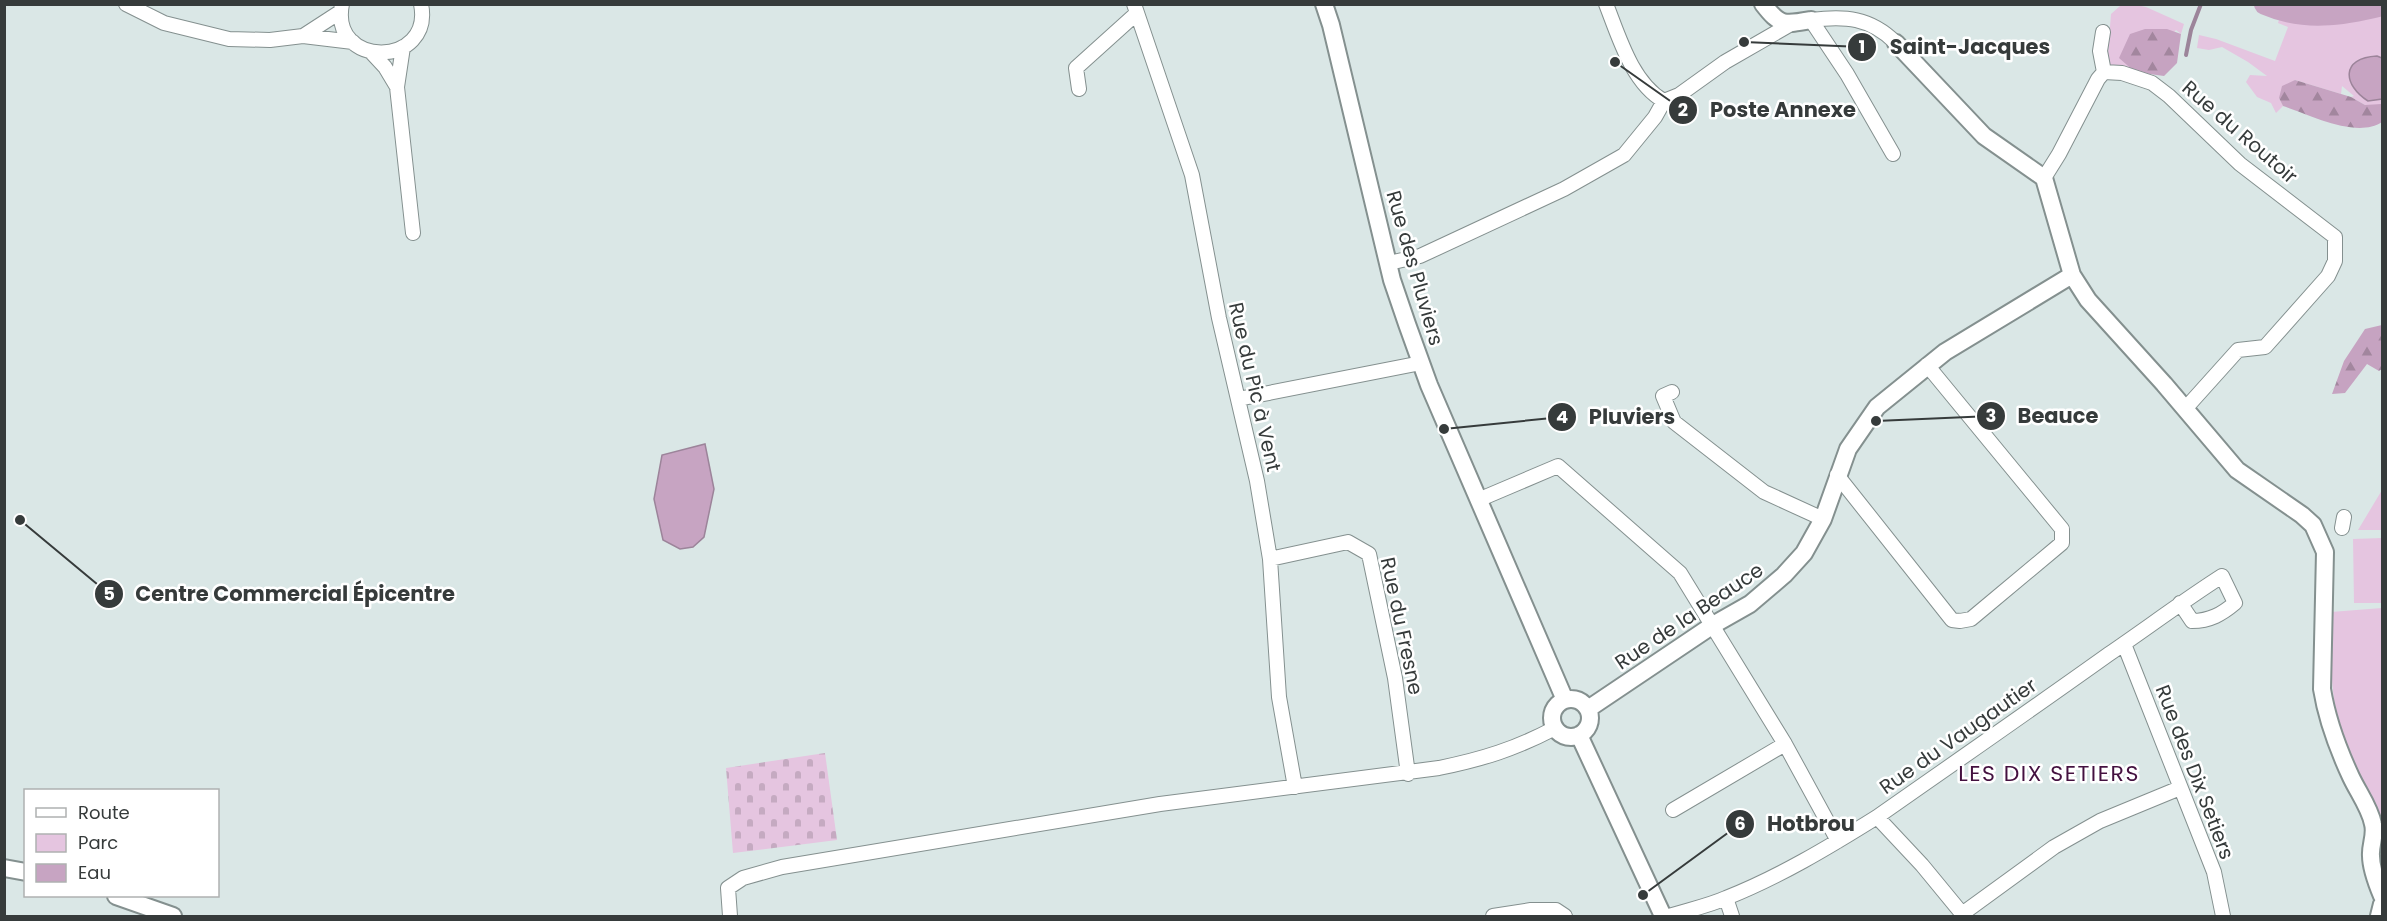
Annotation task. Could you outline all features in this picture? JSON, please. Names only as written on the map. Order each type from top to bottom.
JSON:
[{"type":"street","points":[[126,4],[164,23],[229,39],[270,40],[303,36],[353,42]]},
{"type":"street","points":[[372,53],[383,54],[410,42],[420,27],[421,4]]},
{"type":"street","name":"Rue des Pluviers","points":[[1324,4],[1392,280],[1421,363],[1565,700]]},
{"type":"street","points":[[1606,4],[1628,57],[1653,95],[1664,101]]},
{"type":"street","points":[[1763,4],[1774,20],[1791,24]]},
{"type":"street","points":[[303,36],[341,8],[346,33],[353,42],[372,53],[385,67],[397,87]]},
{"type":"street","points":[[1079,89],[1076,68],[1135,9]]},
{"type":"street","name":"Rue du Pic à Vent","points":[[1135,9],[1192,175],[1219,318],[1257,481],[1270,559],[1278,698],[1295,787]]},
{"type":"street","points":[[1389,262],[1420,256],[1564,189],[1624,155],[1655,117],[1664,101],[1680,95],[1725,62],[1791,24],[1840,17],[1871,24],[1888,35],[1984,136],[2044,178],[2072,275],[2088,300],[2237,470],[2313,525],[2325,552],[2322,689],[2332,732],[2373,821],[2374,833],[2370,855],[2382,896]]},
{"type":"street","points":[[1811,20],[1847,74],[1893,154]]},
{"type":"street","points":[[2044,178],[2104,72],[2100,51],[2103,32]]},
{"type":"street","points":[[403,47],[397,87],[413,232]]},
{"type":"street","name":"Rue du Routoir","points":[[2104,72],[2122,73],[2152,83],[2169,96],[2240,164],[2335,237],[2335,261],[2328,276],[2265,347],[2238,350],[2185,409]]},
{"type":"street","name":"Rue de la Beauce","points":[[1588,709],[1713,625],[1750,604],[1784,575],[1804,553],[1822,519],[1848,449],[1877,407],[1927,365],[2072,275]]},
{"type":"street","points":[[1238,399],[1421,363]]},
{"type":"street","points":[[1837,475],[1952,620],[1971,619],[2062,543],[2062,529],[1927,365]]},
{"type":"street","points":[[1672,392],[1663,396],[1674,422],[1764,492],[1822,519]]},
{"type":"street","points":[[1478,500],[1558,466],[1680,573],[1785,744],[1838,841]]},
{"type":"street","name":"Rue du Fresne","points":[[1270,559],[1348,542],[1369,554],[1395,678],[1408,774]]},
{"type":"street","name":"Rue du Vaugautier","points":[[1669,916],[1726,898],[1838,841],[1877,817],[2180,603],[2222,576],[2235,603],[2224,612],[2205,621],[2192,621],[2180,603]]},
{"type":"street","name":"Rue des Dix Setiers","points":[[2124,644],[2214,872],[2223,916]]},
{"type":"street","points":[[1565,700],[1577,700],[1588,709],[1590,720],[1580,735],[1567,737],[1555,728],[1552,713],[1565,700]]},
{"type":"street","points":[[730,916],[728,888],[743,878],[782,867],[1160,804],[1408,774],[1481,760],[1524,744],[1555,728]]},
{"type":"street","points":[[1580,735],[1663,916]]},
{"type":"street","points":[[1673,810],[1785,744]]},
{"type":"street","points":[[1877,817],[1922,865],[1963,915],[2054,847],[2100,821],[2180,788]]},
{"type":"street","points":[[4,868],[24,872]]},
{"type":"street","points":[[119,897],[173,916]]},
{"type":"street","points":[[1726,898],[1732,916]]},
{"type":"street","points":[[2379,916],[2382,904]]},
{"type":"street","points":[[1493,916],[1532,910],[1556,910],[1565,916]]},
{"type":"green space","points":[[2132,4],[2146,7],[2184,24],[2181,34],[2176,30],[2135,72],[2107,65],[2111,14],[2120,6]]},
{"type":"green space","points":[[2382,12],[2382,58],[2377,56],[2368,101],[2382,99],[2382,106],[2365,105],[2351,97],[2354,96],[2342,86],[2341,94],[2295,80],[2279,98],[2283,106],[2276,113],[2271,103],[2257,97],[2246,82],[2250,75],[2267,76],[2222,47],[2209,50],[2197,48],[2199,35],[2275,61],[2288,27],[2278,23],[2280,17],[2331,20]]},
{"type":"green space","points":[[2145,29],[2167,29],[2181,34],[2177,63],[2164,76],[2135,72],[2119,58],[2130,34]]},
{"type":"green space","points":[[2295,80],[2351,97],[2365,105],[2381,104],[2382,122],[2372,127],[2347,127],[2283,106],[2279,98],[2282,86]]},
{"type":"green space","points":[[2382,325],[2382,369],[2379,371],[2367,364],[2345,393],[2332,394],[2344,361],[2365,329]]},
{"type":"green space","points":[[2382,490],[2382,530],[2358,530]]},
{"type":"green space","points":[[2382,538],[2382,603],[2354,603],[2353,539]]},
{"type":"green space","points":[[2382,608],[2382,826],[2346,744],[2338,718],[2332,673],[2331,612]]},
{"type":"green space","points":[[825,753],[837,840],[733,853],[726,768]]},
{"type":"water","points":[[2377,56],[2382,58],[2382,99],[2368,101],[2354,88],[2349,73],[2356,62]]},
{"type":"water","points":[[705,444],[714,489],[704,537],[693,547],[680,549],[663,540],[654,499],[662,455]]},
{"type":"waterway","points":[[2186,55],[2191,30],[2201,4]]},
{"type":"waterway","points":[[2265,4],[2294,13],[2323,15],[2382,5]]},
{"type":"place","name":"Saint-Jacques","points":[[1744,42]]},
{"type":"place","name":"Poste Annexe","points":[[1615,62]]},
{"type":"place","name":"Beauce","points":[[1876,421]]},
{"type":"place","name":"Pluviers","points":[[1444,429]]},
{"type":"place","name":"Centre Commercial Épicentre","points":[[20,520]]},
{"type":"place","name":"Hotbrou","points":[[1643,895]]},
{"type":"district","name":"LES DIX SETIERS","points":[[2049,773]]}]
